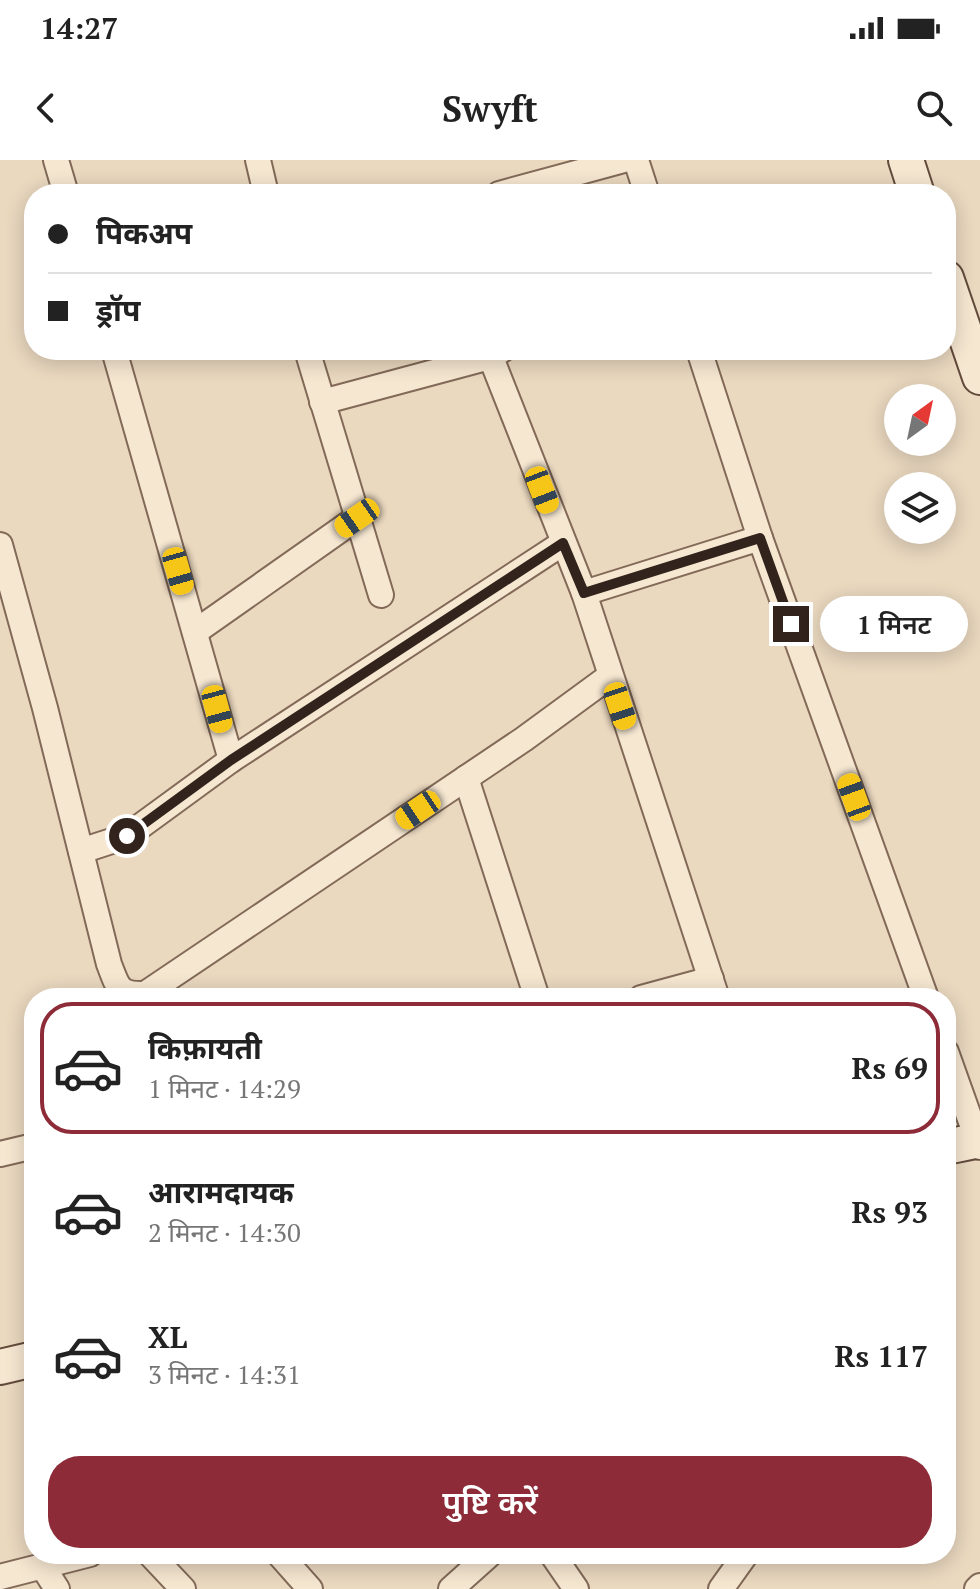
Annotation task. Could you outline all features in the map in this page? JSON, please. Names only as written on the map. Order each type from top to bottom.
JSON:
[{"type":"street","points":[[56,160],[63,184]]},
{"type":"street","points":[[258,160],[264,184]]},
{"type":"street","points":[[536,184],[624,160]]},
{"type":"street","points":[[636,160],[644,184]]},
{"type":"street","points":[[906,160],[914,184]]},
{"type":"street","points":[[956,307],[980,377]]},
{"type":"street","points":[[117,360],[231,760]]},
{"type":"street","points":[[310,360],[381,595]]},
{"type":"street","points":[[322,402],[466,360]]},
{"type":"street","points":[[497,360],[584,593],[714,988]]},
{"type":"street","points":[[702,360],[760,538],[922,988]]},
{"type":"street","points":[[195,632],[357,518]]},
{"type":"street","points":[[584,593],[760,538]]},
{"type":"street","points":[[81,851],[127,836],[231,760],[563,543]]},
{"type":"street","points":[[0,545],[109,964],[119,988]]},
{"type":"street","points":[[154,988],[466,778],[610,676]]},
{"type":"street","points":[[466,778],[534,988]]},
{"type":"street","points":[[956,1089],[971,1144]]},
{"type":"street","points":[[0,1154],[24,1148]]},
{"type":"street","points":[[0,1367],[24,1361]]},
{"type":"street","points":[[0,1577],[54,1564]]},
{"type":"street","points":[[159,1564],[183,1589]]},
{"type":"street","points":[[288,1564],[310,1589]]},
{"type":"street","points":[[451,1589],[479,1564]]},
{"type":"street","points":[[559,1564],[576,1589]]},
{"type":"street","points":[[721,1589],[739,1564]]},
{"type":"street","points":[[43,1567],[57,1589]]},
{"type":"route","points":[[127,836],[231,760],[563,543],[584,593],[760,538],[791,624]]}]
